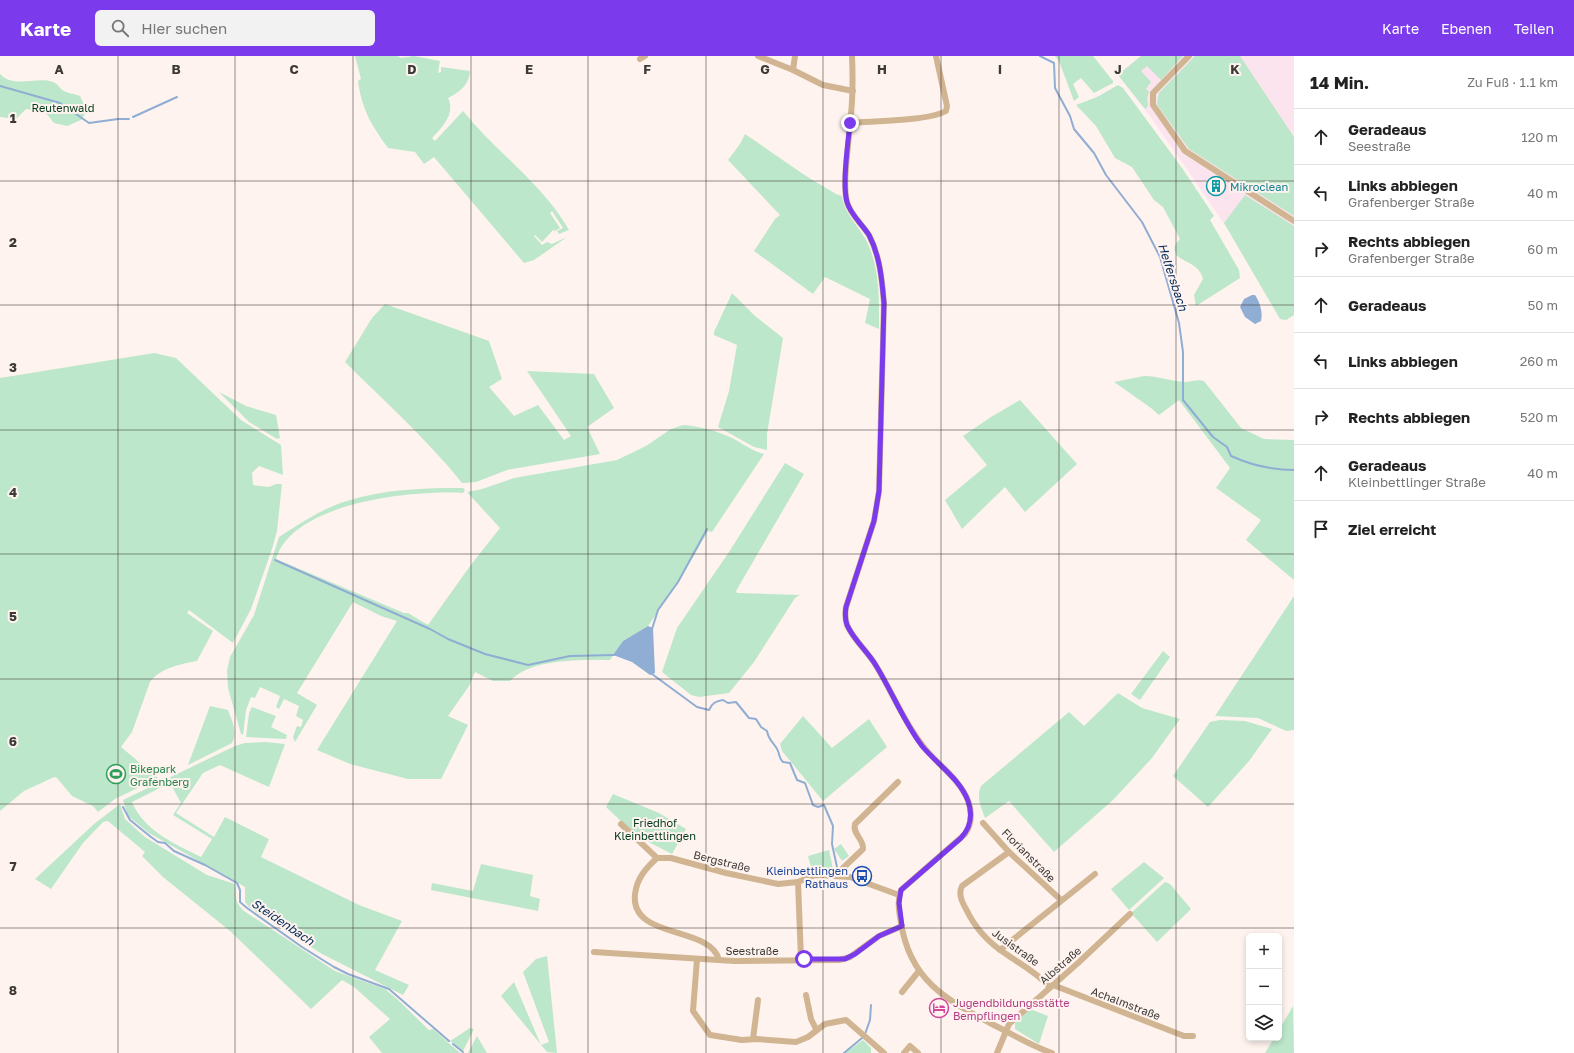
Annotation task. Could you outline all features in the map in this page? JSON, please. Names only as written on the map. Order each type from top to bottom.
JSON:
[{"type":"street","points":[[758,56],[793,70],[823,85],[853,91]]},
{"type":"street","points":[[793,70],[795,56]]},
{"type":"street","points":[[852,56],[853,91],[846,160],[847,203],[869,235],[874,246],[882,278],[884,303],[879,491],[874,521],[846,607],[845,618],[855,637],[876,666],[910,728],[928,752],[953,778],[968,801],[971,814],[968,829],[945,852],[906,884],[899,895],[902,926],[907,947],[919,971],[942,995],[1005,1031],[1052,1053]]},
{"type":"street","points":[[850,123],[939,115],[946,111],[947,106],[936,56]]},
{"type":"street","points":[[1189,56],[1153,93],[1153,105],[1185,151],[1294,221]]},
{"type":"street","points":[[840,876],[843,868],[863,849],[862,842],[855,831],[855,824],[898,782]]},
{"type":"street","points":[[621,824],[657,858],[642,873],[637,884],[635,897],[640,912],[647,921],[655,925],[702,942],[718,956],[719,960]]},
{"type":"street","name":"Florianstraße","points":[[983,824],[1009,852],[1061,900]]},
{"type":"street","name":"Jusistraße","points":[[1009,852],[962,886],[960,894],[967,912],[978,929],[1000,950],[1039,975],[1051,986]]},
{"type":"street","name":"Bergstraße","points":[[657,858],[671,858],[772,883],[790,884],[815,875],[840,876],[859,879],[899,895]]},
{"type":"street","points":[[1000,950],[1095,874]]},
{"type":"street","points":[[798,882],[801,959]]},
{"type":"street","name":"Albstraße","points":[[996,1053],[1009,1024],[1130,914]]},
{"type":"street","name":"Seestraße","points":[[594,952],[644,954],[707,960],[845,959],[855,954],[879,936],[902,926]]},
{"type":"street","points":[[707,960],[709,947]]},
{"type":"street","points":[[697,959],[693,1011],[712,1036],[742,1040],[753,1039],[796,1042],[808,1037],[816,1029],[825,1024],[846,1020],[884,1053]]},
{"type":"street","points":[[902,992],[919,971]]},
{"type":"street","name":"Achalmstraße","points":[[1051,986],[1184,1036],[1193,1036]]},
{"type":"street","points":[[806,995],[811,1019],[816,1029]]},
{"type":"street","points":[[753,1039],[758,1000]]},
{"type":"street","points":[[904,1053],[910,1046],[918,1053]]},
{"type":"shaded area","points":[[1141,56],[1294,56],[1294,315],[1286,320],[1280,319],[1236,241],[1145,109],[1118,75]]},
{"type":"green space","points":[[355,56],[397,56],[401,58],[414,56],[440,61],[438,73],[441,72],[441,67],[470,71],[468,80],[463,88],[448,98],[450,109],[447,120],[432,138],[435,141],[463,111],[490,141],[546,197],[569,230],[559,234],[557,231],[563,228],[552,211],[550,213],[560,228],[555,231],[553,230],[542,242],[535,235],[534,236],[542,245],[547,242],[552,244],[567,237],[534,260],[524,263],[434,157],[424,164],[415,152],[388,148],[372,124],[365,109],[358,81],[361,79]]},
{"type":"green space","points":[[1055,56],[1093,56],[1113,83],[1094,93],[1081,78],[1073,84],[1079,97],[1074,101],[1059,61]]},
{"type":"green space","points":[[1141,56],[1183,56],[1161,80],[1147,66],[1141,71],[1151,82],[1146,89],[1149,92],[1147,98],[1148,106],[1145,109],[1118,75]]},
{"type":"green space","points":[[1195,56],[1240,56],[1294,137],[1294,216],[1189,149],[1158,106],[1157,102],[1159,93]]},
{"type":"green space","name":"Reutenwald","points":[[0,74],[12,81],[18,82],[40,80],[57,84],[62,90],[80,96],[87,111],[81,120],[67,126],[54,123],[45,112],[26,109],[16,119],[0,117]]},
{"type":"green space","points":[[1118,85],[1123,88],[1182,168],[1214,216],[1210,220],[1239,270],[1240,278],[1196,306],[1194,295],[1203,279],[1196,267],[1176,255],[1175,246],[1180,239],[1163,207],[1154,200],[1132,167],[1115,158],[1096,126],[1076,105],[1097,97]]},
{"type":"green space","points":[[745,134],[806,176],[842,196],[843,203],[849,215],[865,238],[872,254],[877,275],[879,329],[865,323],[870,299],[825,277],[813,294],[754,251],[775,219],[780,215],[728,160],[740,144]]},
{"type":"green space","points":[[1245,195],[1294,226],[1294,315],[1286,320],[1280,319],[1224,223]]},
{"type":"green space","points":[[732,293],[755,316],[783,338],[767,434],[767,450],[754,447],[718,427],[729,391],[737,345],[714,335],[714,332]]},
{"type":"green space","points":[[385,304],[489,341],[502,379],[489,387],[514,416],[538,405],[564,440],[571,436],[527,371],[594,374],[614,408],[587,427],[600,454],[507,470],[476,482],[462,483],[435,451],[345,362],[372,318]]},
{"type":"green space","points":[[154,353],[176,358],[241,420],[281,445],[283,475],[259,466],[252,473],[253,485],[269,487],[276,484],[282,484],[277,531],[272,549],[251,609],[233,643],[189,610],[187,613],[213,631],[197,661],[178,665],[165,670],[154,677],[150,682],[132,732],[121,747],[158,778],[115,799],[98,812],[93,806],[72,796],[56,777],[24,791],[0,811],[0,378]]},
{"type":"green space","points":[[1144,376],[1185,382],[1199,380],[1204,381],[1241,428],[1264,439],[1294,440],[1294,580],[1246,540],[1261,520],[1216,488],[1230,468],[1179,400],[1159,415],[1114,382]]},
{"type":"green space","points":[[219,392],[246,406],[276,415],[280,438],[277,439],[249,422]]},
{"type":"green space","points":[[1020,400],[1077,464],[1025,512],[1005,487],[962,529],[945,500],[987,465],[963,436]]},
{"type":"green space","points":[[683,425],[721,433],[755,451],[764,454],[712,532],[708,531],[678,583],[648,626],[623,641],[610,660],[585,660],[543,664],[519,673],[510,681],[493,681],[475,672],[469,686],[448,716],[468,725],[441,779],[408,779],[350,764],[317,750],[397,621],[381,616],[353,602],[297,693],[317,705],[295,742],[293,737],[297,726],[301,727],[303,720],[296,716],[299,706],[284,699],[279,709],[276,707],[280,696],[260,687],[255,698],[251,697],[246,710],[243,735],[241,734],[228,688],[227,671],[230,657],[254,615],[279,537],[321,512],[338,504],[361,497],[405,490],[463,488],[465,490],[463,493],[415,494],[386,498],[329,512],[305,524],[287,540],[276,559],[404,613],[408,613],[428,625],[470,566],[500,528],[467,492],[482,489],[514,478],[617,460],[646,446],[671,429]]},
{"type":"green space","points":[[785,463],[804,474],[736,591],[737,593],[800,595],[795,598],[754,662],[729,693],[699,697],[691,695],[662,672],[677,628],[729,552]]},
{"type":"green space","points":[[1294,596],[1294,730],[1286,731],[1258,718],[1215,716]]},
{"type":"green space","points":[[1163,651],[1170,657],[1140,700],[1131,694]]},
{"type":"green space","points":[[1118,693],[1142,708],[1180,719],[1152,758],[1113,800],[1054,852],[1009,801],[985,818],[979,798],[981,786],[1069,712],[1084,726]]},
{"type":"green space","points":[[210,706],[228,710],[234,726],[234,739],[232,743],[188,765]]},
{"type":"green space","points":[[252,707],[276,716],[271,727],[287,735],[286,739],[246,737],[249,713]]},
{"type":"green space","points":[[803,716],[832,748],[869,719],[887,747],[823,801],[782,751],[780,744]]},
{"type":"green space","points":[[1220,720],[1245,721],[1272,729],[1249,761],[1208,807],[1173,776],[1210,722]]},
{"type":"green space","points":[[266,742],[285,744],[269,787],[220,765],[203,773],[176,813],[214,837],[225,817],[269,839],[261,857],[359,905],[402,921],[375,970],[409,985],[403,995],[322,954],[250,908],[245,902],[245,887],[149,833],[128,816],[123,800],[235,746],[245,743]],"holes":[[[170,783],[181,803],[173,815],[212,839],[201,857],[171,842],[152,829],[137,812],[132,802]]]},
{"type":"green space","name":"Friedhof Kleinbettlingen","points":[[613,794],[659,813],[686,829],[672,854],[637,836],[606,807]]},
{"type":"green space","points":[[120,804],[125,819],[145,837],[207,875],[235,884],[238,904],[244,911],[335,971],[385,989],[429,1030],[433,1029],[460,1053],[382,1053],[369,1037],[390,1019],[354,987],[342,980],[311,1009],[230,931],[163,877],[142,856],[145,852],[108,821],[103,822],[83,843],[51,889],[35,879],[94,824]]},
{"type":"green space","points":[[841,844],[849,856],[842,861],[834,849]]},
{"type":"green space","points":[[829,850],[833,869],[812,871],[808,856]]},
{"type":"green space","points":[[1144,862],[1164,878],[1129,910],[1111,889]]},
{"type":"green space","points":[[481,864],[533,875],[530,896],[540,899],[538,911],[431,890],[432,883],[473,891]]},
{"type":"green space","points":[[1165,882],[1170,884],[1191,909],[1157,942],[1131,913]]},
{"type":"green space","points":[[547,956],[557,1053],[547,1052],[541,1045],[549,1042],[523,972],[536,959]]},
{"type":"green space","points":[[514,982],[541,1044],[501,996]]},
{"type":"green space","points":[[1293,1006],[1294,1053],[1265,1053],[1272,1041],[1282,1041],[1282,1025]]},
{"type":"green space","points":[[1030,1009],[1048,1016],[1039,1044],[1015,1029],[1015,1023]]},
{"type":"green space","points":[[470,1028],[474,1029],[463,1051],[450,1041]]},
{"type":"green space","points":[[477,1036],[487,1053],[468,1053]]},
{"type":"green space","points":[[863,1040],[871,1048],[871,1053],[845,1053]]},
{"type":"water","points":[[1255,295],[1260,304],[1262,318],[1261,321],[1255,324],[1245,317],[1240,307],[1244,299]]},
{"type":"water","points":[[648,626],[653,628],[655,673],[650,675],[632,662],[613,655],[623,641]]},
{"type":"waterway","name":"Helfersbach","points":[[1040,56],[1054,63],[1055,88],[1070,116],[1074,129],[1094,153],[1106,175],[1142,222],[1160,257],[1179,323],[1183,352],[1183,400],[1213,437],[1227,447],[1231,456],[1262,466],[1294,470]]},
{"type":"waterway","points":[[0,86],[60,103],[89,123],[129,119]]},
{"type":"waterway","points":[[133,117],[177,97]]},
{"type":"waterway","points":[[652,629],[658,610],[678,582],[707,529]]},
{"type":"waterway","points":[[275,560],[430,629],[448,639],[485,654],[528,665],[570,656],[614,655]]},
{"type":"waterway","points":[[652,674],[697,707],[709,710],[713,704],[718,701],[723,700],[728,703],[736,702],[749,718],[756,719],[761,727],[767,731],[769,738],[777,748],[782,761],[790,763],[797,780],[805,783],[813,805],[818,807],[824,805],[833,826],[832,844],[837,867]]},
{"type":"waterway","name":"Steidenbach","points":[[123,807],[130,820],[158,842],[165,843],[174,851],[205,865],[237,883],[240,890],[240,902],[247,908],[302,947],[334,967],[348,974],[389,989],[449,1041]]},
{"type":"waterway","points":[[865,1034],[870,1020],[871,1005]]},
{"type":"waterway","points":[[844,1053],[862,1038]]},
{"type":"waterway","name":"Steidenbach","points":[[453,1044],[463,1052]]},
{"type":"place","name":"Mikroclean","points":[[1216,186]]},
{"type":"place","name":"Bikepark Grafenberg","points":[[116,774]]},
{"type":"place","name":"Kleinbettlingen Rathaus","points":[[862,876]]},
{"type":"place","name":"Jugendbildungsstätte Bempflingen","points":[[939,1008]]},
{"type":"route","points":[[804,959],[845,959],[855,954],[885,932],[902,926],[899,903],[899,895],[901,890],[906,884],[965,834],[971,819],[970,808],[963,790],[917,738],[901,713],[876,666],[855,637],[845,618],[846,607],[860,560],[874,521],[879,491],[884,303],[880,266],[874,246],[869,235],[847,203],[846,160],[850,123]]}]
